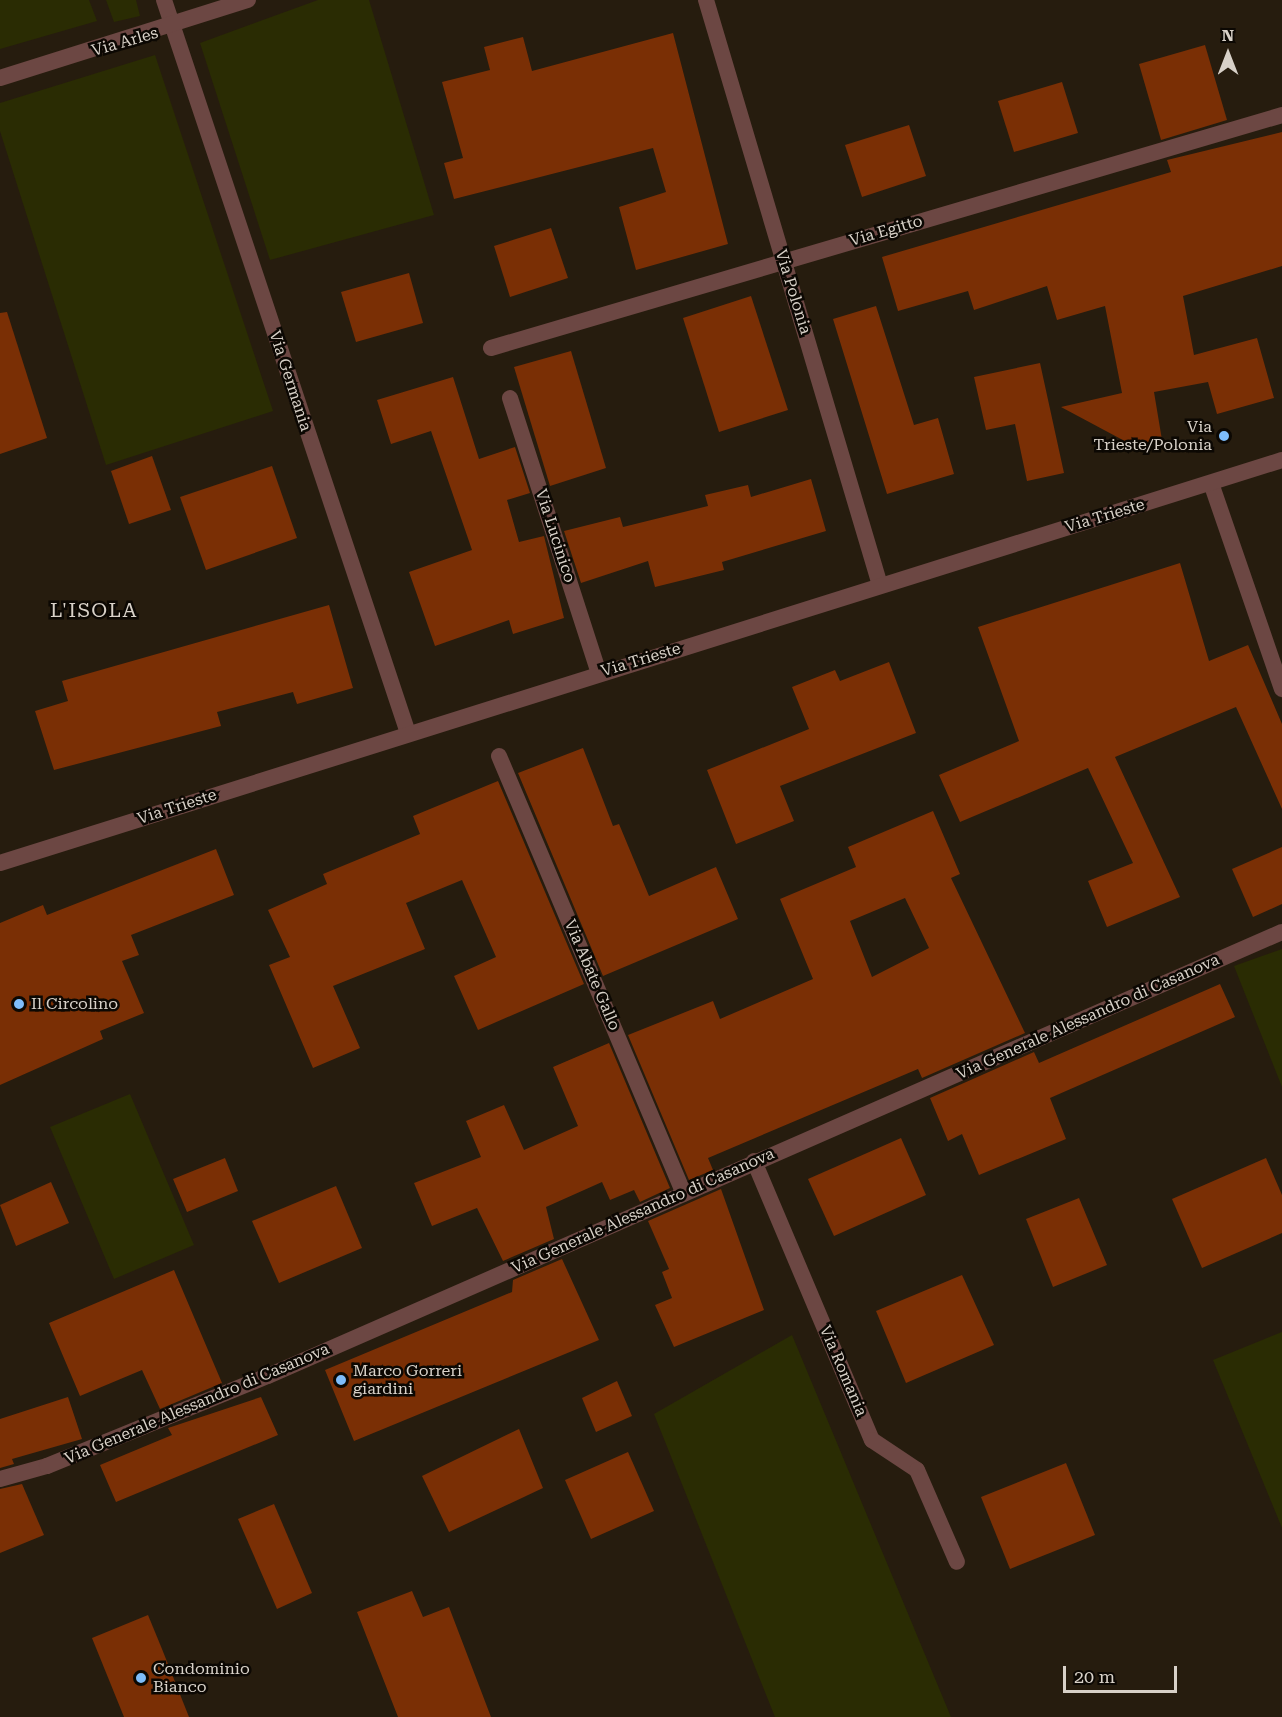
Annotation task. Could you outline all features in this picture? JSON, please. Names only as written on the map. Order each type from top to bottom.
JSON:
[{"type":"street","name":"Via Germania","points":[[165,0],[172,28],[408,733]]},
{"type":"street","name":"Via Arles","points":[[0,78],[172,28],[248,0]]},
{"type":"street","name":"Via Polonia","points":[[706,0],[880,585]]},
{"type":"street","name":"Via Egitto","points":[[491,348],[1282,115]]},
{"type":"street","name":"Via Lucinico","points":[[510,398],[599,673]]},
{"type":"street","name":"Via Trieste","points":[[0,863],[1282,460]]},
{"type":"street","points":[[1211,483],[1282,689]]},
{"type":"street","name":"Via Abate Gallo","points":[[499,756],[684,1194]]},
{"type":"street","name":"Via Generale Alessandro di Casanova","points":[[0,1479],[47,1466],[268,1376],[684,1194],[754,1161],[1282,932]]},
{"type":"street","name":"Via Romania","points":[[754,1161],[872,1440],[917,1470],[957,1563]]},
{"type":"green space","points":[[0,0],[89,0],[97,21],[0,49]]},
{"type":"green space","points":[[106,0],[136,0],[140,16],[114,22]]},
{"type":"green space","points":[[318,0],[369,0],[434,215],[270,260],[200,43]]},
{"type":"green space","points":[[155,55],[273,411],[106,465],[0,131],[0,103]]},
{"type":"green space","points":[[1282,949],[1282,1087],[1234,966]]},
{"type":"green space","points":[[130,1094],[194,1245],[114,1279],[50,1127]]},
{"type":"green space","points":[[1282,1332],[1282,1528],[1213,1360]]},
{"type":"green space","points":[[792,1335],[951,1717],[775,1717],[654,1414]]},
{"type":"building","points":[[673,33],[728,244],[636,270],[619,207],[666,192],[653,148],[454,199],[444,163],[463,158],[442,82],[490,70],[484,47],[523,37],[532,71]]},
{"type":"building","points":[[1205,45],[1227,120],[1161,140],[1139,64]]},
{"type":"building","points":[[1062,82],[1078,133],[1014,152],[998,101]]},
{"type":"building","points":[[909,125],[926,176],[862,197],[845,145]]},
{"type":"building","points":[[1282,132],[1282,266],[1183,296],[1194,355],[1257,338],[1274,398],[1217,414],[1208,382],[1154,392],[1162,440],[1134,446],[1061,407],[1122,393],[1105,306],[1057,320],[1047,286],[974,310],[968,291],[898,311],[882,257],[1171,172],[1167,160]]},
{"type":"building","points":[[551,228],[568,278],[510,297],[494,246]]},
{"type":"building","points":[[409,273],[423,323],[356,342],[341,292]]},
{"type":"building","points":[[751,296],[788,410],[719,432],[683,318]]},
{"type":"building","points":[[876,306],[914,425],[938,418],[954,474],[887,494],[833,319]]},
{"type":"building","points":[[7,312],[47,438],[0,454],[0,313]]},
{"type":"building","points":[[571,351],[606,468],[550,486],[514,367]]},
{"type":"building","points":[[1040,363],[1064,473],[1027,481],[1015,424],[986,430],[974,377]]},
{"type":"building","points":[[453,377],[479,459],[515,447],[530,493],[507,500],[519,542],[544,536],[564,618],[513,634],[509,620],[435,646],[409,572],[472,550],[431,431],[391,444],[377,400]]},
{"type":"building","points":[[152,456],[171,510],[129,524],[111,471]]},
{"type":"building","points":[[272,466],[297,538],[206,570],[180,497]]},
{"type":"building","points":[[811,479],[826,531],[722,562],[724,570],[655,587],[648,561],[581,583],[564,531],[620,517],[623,527],[708,506],[705,495],[748,485],[751,497]]},
{"type":"building","points":[[1180,563],[1209,661],[1248,645],[1282,724],[1282,809],[1236,707],[1115,757],[1180,897],[1107,927],[1088,881],[1133,863],[1088,768],[960,822],[939,775],[1019,741],[978,627]]},
{"type":"building","points":[[329,605],[353,688],[297,704],[293,692],[217,712],[221,726],[54,770],[35,711],[68,701],[62,681]]},
{"type":"building","points":[[889,662],[916,733],[780,786],[794,821],[736,844],[707,770],[809,729],[792,687],[835,670],[840,681]]},
{"type":"building","points":[[583,748],[613,826],[619,824],[649,896],[716,867],[738,919],[603,976],[518,773]]},
{"type":"building","points":[[498,781],[584,984],[478,1030],[454,976],[496,957],[462,880],[406,903],[425,949],[333,986],[360,1048],[313,1068],[269,965],[290,957],[268,910],[327,884],[323,874],[420,834],[413,816]]},
{"type":"building","points":[[933,811],[960,874],[951,878],[1025,1033],[922,1078],[918,1069],[708,1158],[713,1170],[689,1180],[628,1035],[713,1001],[720,1019],[813,979],[780,899],[856,867],[848,847]],"holes":[[[905,898],[929,948],[872,977],[850,921]]]},
{"type":"building","points":[[1282,847],[1282,904],[1253,917],[1232,869]]},
{"type":"building","points":[[216,849],[234,895],[131,935],[139,955],[122,961],[144,1013],[100,1031],[103,1039],[0,1085],[0,923],[43,905],[47,915]]},
{"type":"building","points":[[1220,984],[1235,1017],[1050,1098],[1066,1139],[979,1175],[962,1134],[948,1141],[930,1098],[1034,1052],[1039,1063]]},
{"type":"building","points":[[609,1043],[670,1188],[640,1202],[634,1190],[610,1200],[602,1182],[546,1207],[554,1239],[503,1261],[477,1208],[432,1226],[414,1183],[481,1157],[466,1121],[504,1105],[524,1150],[578,1126],[553,1067]]},
{"type":"building","points":[[901,1138],[926,1195],[834,1236],[808,1179]]},
{"type":"building","points":[[225,1158],[238,1191],[187,1212],[173,1179]]},
{"type":"building","points":[[1266,1158],[1282,1195],[1282,1233],[1202,1268],[1172,1199]]},
{"type":"building","points":[[51,1182],[69,1223],[16,1246],[0,1205]]},
{"type":"building","points":[[336,1186],[362,1248],[279,1283],[252,1221]]},
{"type":"building","points":[[721,1189],[764,1310],[674,1347],[655,1305],[672,1298],[662,1272],[669,1269],[648,1221]]},
{"type":"building","points":[[1079,1198],[1107,1265],[1053,1287],[1026,1219]]},
{"type":"building","points":[[562,1259],[599,1340],[354,1441],[325,1370],[512,1292],[513,1280]]},
{"type":"building","points":[[174,1270],[222,1383],[160,1409],[142,1370],[80,1396],[49,1323]]},
{"type":"building","points":[[962,1275],[994,1345],[906,1383],[876,1311]]},
{"type":"building","points":[[617,1381],[632,1416],[596,1432],[582,1398]]},
{"type":"building","points":[[68,1397],[82,1439],[12,1459],[14,1464],[0,1468],[0,1419]]},
{"type":"building","points":[[261,1397],[278,1435],[116,1502],[100,1465],[172,1435],[168,1428]]},
{"type":"building","points":[[519,1429],[543,1488],[449,1532],[422,1476]]},
{"type":"building","points":[[628,1452],[654,1511],[591,1539],[565,1480]]},
{"type":"building","points":[[1066,1463],[1095,1535],[1010,1569],[981,1497]]},
{"type":"building","points":[[22,1484],[44,1535],[0,1553],[0,1489]]},
{"type":"building","points":[[274,1504],[312,1593],[277,1609],[238,1519]]},
{"type":"building","points":[[412,1591],[423,1617],[449,1607],[491,1717],[398,1717],[357,1612]]},
{"type":"building","name":"Condominio Bianco","points":[[148,1615],[189,1717],[124,1717],[92,1638]]},
{"type":"place","name":"Via Trieste/Polonia","points":[[1224,436]]},
{"type":"place","name":"Il Circolino","points":[[19,1004]]},
{"type":"place","name":"Marco Gorreri giardini","points":[[341,1380]]},
{"type":"place","name":"Condominio Bianco","points":[[141,1678]]},
{"type":"district","name":"L'ISOLA","points":[[94,610]]}]
